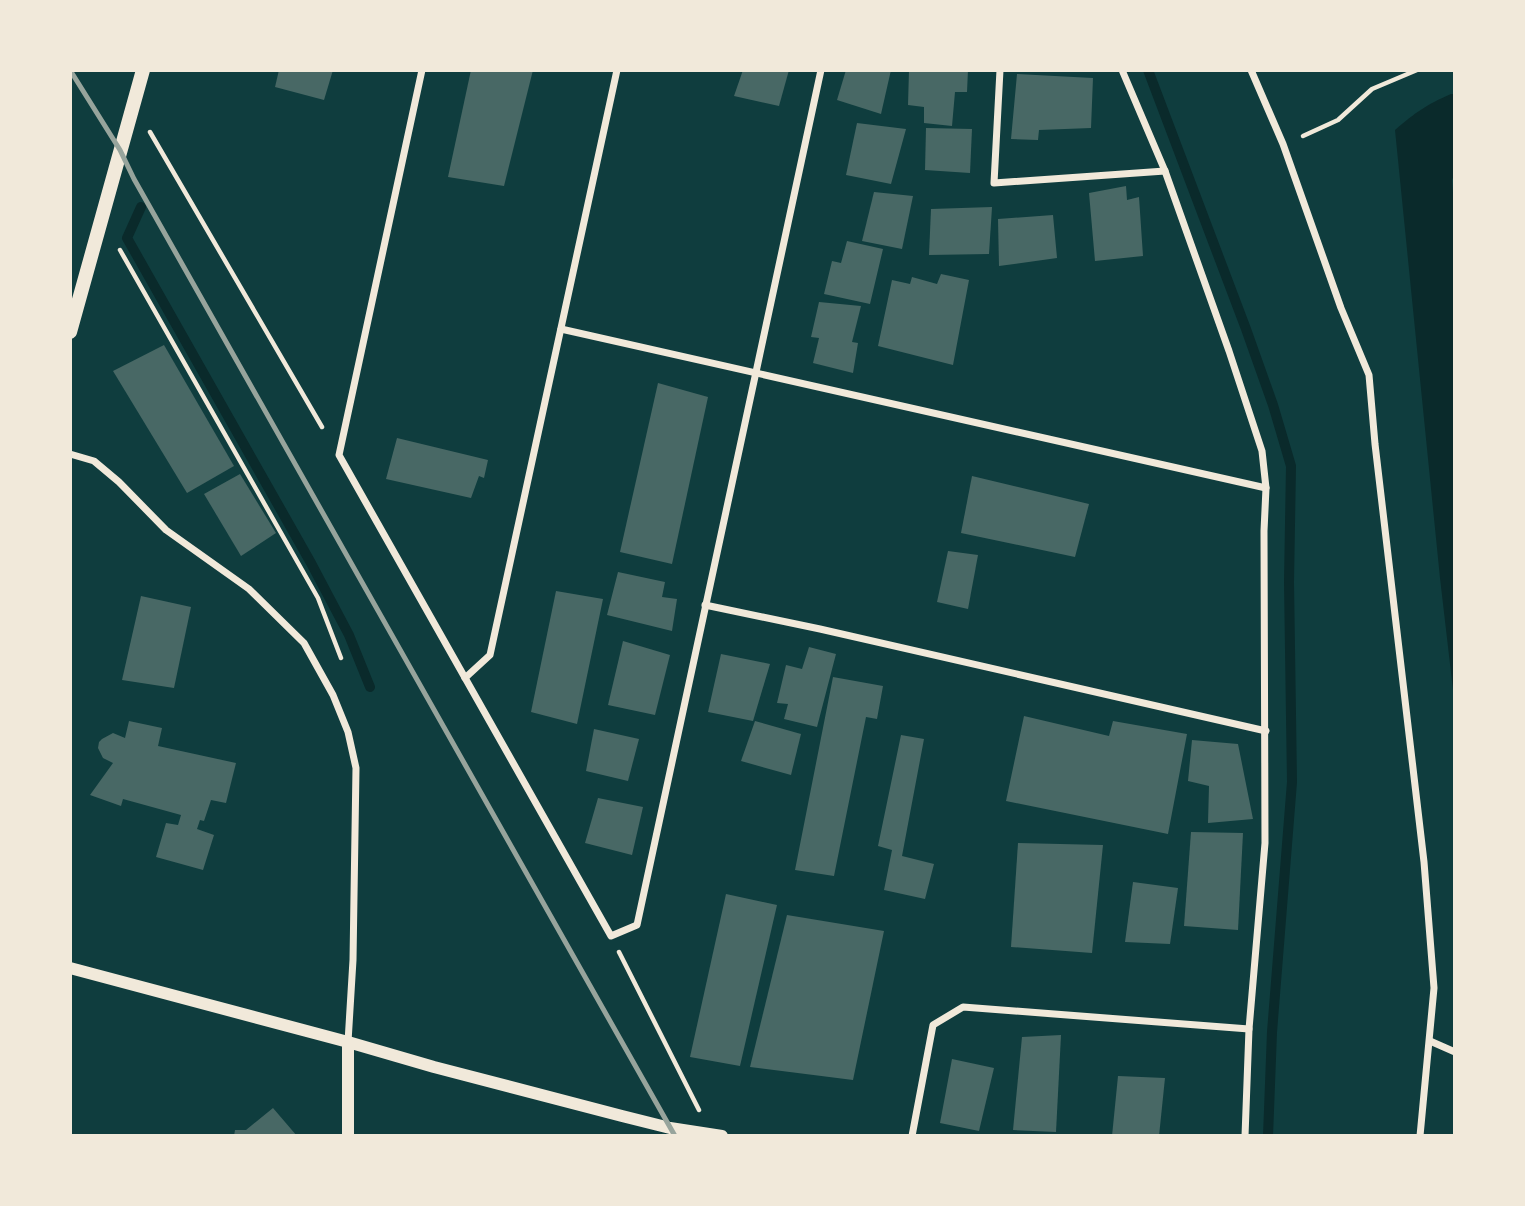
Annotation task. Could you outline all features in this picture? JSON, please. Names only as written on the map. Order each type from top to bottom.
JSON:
[{"type":"main road","points":[[70,332],[143,70]]},
{"type":"street","points":[[422,70],[339,455],[611,936],[637,925],[821,70]]},
{"type":"street","points":[[465,678],[490,655],[617,70]]},
{"type":"street","points":[[1000,70],[994,183],[1165,171]]},
{"type":"street","points":[[1122,70],[1165,171],[1262,451],[1266,488],[1265,843],[1249,1029],[1245,1136]]},
{"type":"street","points":[[1251,70],[1283,144],[1341,308],[1369,375],[1424,862],[1434,988],[1420,1136]]},
{"type":"street","points":[[561,329],[1266,488]]},
{"type":"street","points":[[70,454],[94,461],[166,530],[249,589],[304,643],[333,695],[348,732],[356,768],[354,960],[348,1042],[348,1136]]},
{"type":"street","points":[[705,605],[1266,731]]},
{"type":"street","points":[[70,968],[622,1116],[670,1128],[722,1136]]},
{"type":"street","points":[[912,1136],[933,1026],[963,1007],[1249,1029]]},
{"type":"street","points":[[1430,1041],[1455,1052]]},
{"type":"path","points":[[1283,144],[1338,120],[1372,89],[1417,70]]},
{"type":"path","points":[[130,117],[149,130],[339,455]]},
{"type":"path","points":[[116,243],[318,598],[341,658]]},
{"type":"path","points":[[611,936],[699,1110]]},
{"type":"water","points":[[1455,94],[1455,173],[1452,180],[1455,219],[1455,707],[1395,130],[1422,109]]},
{"type":"building","points":[[279,70],[333,70],[324,100],[275,87]]},
{"type":"building","points":[[471,70],[533,70],[504,186],[448,177]]},
{"type":"building","points":[[743,70],[789,70],[779,106],[734,96]]},
{"type":"building","points":[[846,70],[891,70],[881,114],[837,100]]},
{"type":"building","points":[[909,70],[968,70],[967,92],[955,92],[952,126],[924,123],[924,107],[908,105]]},
{"type":"building","points":[[1017,74],[1093,78],[1091,128],[1039,130],[1038,140],[1011,139]]},
{"type":"building","points":[[857,123],[906,129],[891,184],[846,175]]},
{"type":"building","points":[[926,128],[972,129],[970,173],[925,170]]},
{"type":"building","points":[[1126,186],[1127,200],[1139,197],[1143,256],[1095,261],[1089,193]]},
{"type":"building","points":[[874,192],[913,196],[902,249],[862,241]]},
{"type":"building","points":[[992,207],[989,254],[929,255],[931,209]]},
{"type":"building","points":[[1053,215],[1057,258],[999,266],[998,219]]},
{"type":"building","points":[[847,241],[883,249],[870,304],[824,294],[832,261],[841,263]]},
{"type":"building","points":[[941,274],[969,280],[953,365],[878,346],[892,280],[910,284],[912,277],[937,284]]},
{"type":"building","points":[[819,302],[861,306],[852,342],[858,343],[853,373],[813,363],[819,338],[811,337]]},
{"type":"building","points":[[164,345],[234,466],[187,493],[113,371]]},
{"type":"building","points":[[658,383],[708,397],[672,564],[620,552]]},
{"type":"building","points":[[397,438],[488,460],[484,478],[479,476],[471,498],[386,479]]},
{"type":"building","points":[[240,474],[276,533],[241,556],[204,494]]},
{"type":"building","points":[[972,476],[1089,504],[1075,557],[961,533]]},
{"type":"building","points":[[948,551],[978,555],[968,609],[937,602]]},
{"type":"building","points":[[618,572],[665,582],[662,597],[677,599],[672,631],[607,615]]},
{"type":"building","points":[[556,591],[603,599],[577,724],[531,712]]},
{"type":"building","points":[[141,596],[191,607],[174,688],[122,680]]},
{"type":"building","points":[[623,641],[670,655],[655,715],[608,705]]},
{"type":"building","points":[[809,647],[836,654],[817,727],[784,719],[788,704],[777,703],[786,665],[802,669]]},
{"type":"building","points":[[721,654],[770,664],[753,721],[708,712]]},
{"type":"building","points":[[833,677],[883,686],[877,719],[866,717],[834,876],[795,870]]},
{"type":"building","points":[[1024,716],[1109,736],[1113,721],[1187,734],[1168,834],[1006,801]]},
{"type":"building","points":[[129,721],[162,728],[158,746],[236,763],[226,803],[211,800],[204,821],[200,820],[197,829],[214,835],[203,870],[156,857],[166,823],[178,825],[181,815],[123,799],[121,806],[90,795],[113,763],[103,758],[98,748],[99,742],[113,733],[125,738]]},
{"type":"building","points":[[755,721],[801,734],[791,775],[741,761]]},
{"type":"building","points":[[594,729],[639,739],[628,781],[586,771]]},
{"type":"building","points":[[901,735],[924,739],[902,856],[934,864],[925,899],[884,890],[892,850],[878,846]]},
{"type":"building","points":[[1192,740],[1238,744],[1253,819],[1208,823],[1209,786],[1188,781]]},
{"type":"building","points":[[598,798],[643,807],[632,855],[585,843]]},
{"type":"building","points":[[1191,832],[1243,833],[1238,930],[1184,926]]},
{"type":"building","points":[[1018,843],[1103,845],[1092,953],[1011,947]]},
{"type":"building","points":[[1133,882],[1178,888],[1170,944],[1125,942]]},
{"type":"building","points":[[726,894],[777,905],[740,1066],[690,1057]]},
{"type":"building","points":[[787,915],[884,931],[853,1080],[750,1067]]},
{"type":"building","points":[[1061,1035],[1056,1132],[1013,1130],[1022,1037]]},
{"type":"building","points":[[952,1059],[994,1068],[979,1131],[940,1123]]},
{"type":"building","points":[[1118,1076],[1165,1078],[1159,1136],[1112,1136]]},
{"type":"building","points":[[273,1108],[297,1136],[234,1136],[235,1130],[246,1130]]},
{"type":"waterway","points":[[1148,70],[1246,329],[1291,466],[1289,582],[1292,782],[1272,1032],[1268,1136]]},
{"type":"waterway","points":[[141,207],[127,238],[311,563],[349,635],[370,687]]},
{"type":"railway","points":[[70,70],[120,150],[675,1136]]}]
